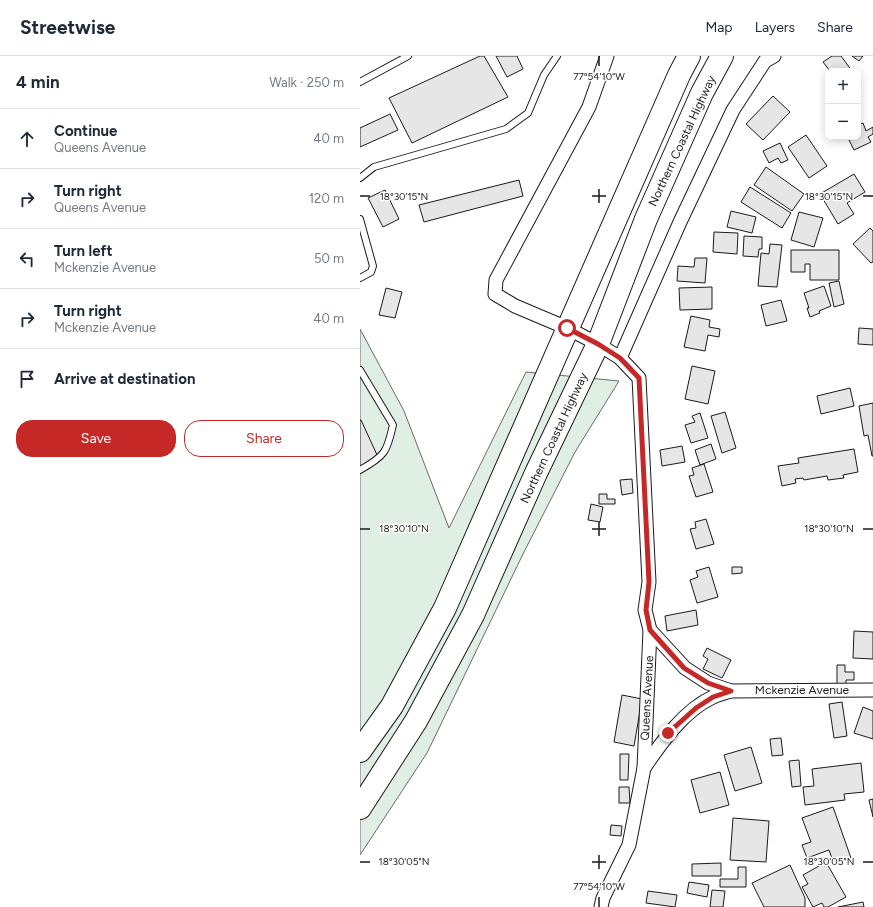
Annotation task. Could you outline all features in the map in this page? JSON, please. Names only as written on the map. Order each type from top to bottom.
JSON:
[{"type":"highway","points":[[360,751],[392,706],[445,608],[567,328],[679,75],[689,56]]},
{"type":"highway","name":"Northern Coastal Highway","points":[[360,808],[416,721],[473,614],[536,473],[598,344],[646,219],[702,93],[722,56]]},
{"type":"street","name":"Queens Avenue","points":[[601,907],[603,898],[630,845],[644,768],[650,630],[646,610],[649,582],[639,378],[620,358],[598,344],[567,328],[515,306],[495,294],[496,280],[589,107],[607,56]]},
{"type":"street","points":[[620,358],[680,222],[733,110],[764,61],[774,56]]},
{"type":"street","name":"Mckenzie Avenue","points":[[650,630],[684,668],[708,683],[731,691]]},
{"type":"street","name":"Mckenzie Avenue","points":[[644,768],[668,733],[696,708],[713,697],[731,691],[873,690]]},
{"type":"lane","points":[[360,82],[408,56]]},
{"type":"lane","points":[[360,178],[374,167],[506,129],[528,113],[544,75],[557,56]]},
{"type":"lane","points":[[360,219],[373,266],[371,272],[360,278]]},
{"type":"lane","points":[[360,370],[393,425],[388,446],[379,458],[360,470]]},
{"type":"green space","points":[[360,329],[404,411],[449,528],[526,372],[619,381],[575,452],[523,554],[427,753],[360,855]]},
{"type":"building","points":[[480,56],[484,56],[508,97],[412,143],[389,98]]},
{"type":"building","points":[[496,56],[517,56],[523,69],[507,77]]},
{"type":"building","points":[[832,56],[841,56],[850,68],[828,68],[823,62]]},
{"type":"building","points":[[852,56],[863,56],[859,61]]},
{"type":"building","points":[[773,96],[790,112],[763,140],[746,124]]},
{"type":"building","points":[[390,114],[398,130],[360,147],[360,128]]},
{"type":"building","points":[[863,123],[866,131],[873,127],[873,134],[868,137],[871,142],[854,150],[849,140],[861,140],[861,124]]},
{"type":"building","points":[[806,135],[827,166],[809,178],[788,147]]},
{"type":"building","points":[[780,143],[788,160],[781,163],[778,158],[769,163],[763,151]]},
{"type":"building","points":[[766,167],[804,194],[792,211],[754,185]]},
{"type":"building","points":[[854,174],[865,192],[847,203],[854,214],[838,224],[820,194]]},
{"type":"building","points":[[519,180],[523,196],[424,222],[419,205]]},
{"type":"building","points":[[750,187],[791,213],[782,228],[741,202]]},
{"type":"building","points":[[385,190],[399,219],[383,227],[368,198]]},
{"type":"building","points":[[731,211],[756,217],[752,233],[727,227]]},
{"type":"building","points":[[799,212],[823,218],[814,247],[791,240]]},
{"type":"building","points":[[870,228],[873,231],[873,262],[871,263],[853,244]]},
{"type":"building","points":[[714,232],[738,233],[737,254],[713,252]]},
{"type":"building","points":[[744,236],[762,237],[762,249],[759,249],[758,257],[743,256]]},
{"type":"building","points":[[770,244],[782,245],[777,287],[758,286],[761,253],[769,254]]},
{"type":"building","points":[[791,250],[839,250],[839,280],[810,280],[810,264],[805,264],[805,272],[791,272]]},
{"type":"building","points":[[695,258],[707,258],[705,283],[677,281],[678,266],[694,267]]},
{"type":"building","points":[[839,281],[844,304],[834,307],[829,283]]},
{"type":"building","points":[[824,286],[831,306],[810,317],[807,308],[809,308],[804,293]]},
{"type":"building","points":[[712,287],[712,309],[680,310],[679,288]]},
{"type":"building","points":[[386,288],[402,292],[395,318],[379,315]]},
{"type":"building","points":[[781,300],[787,321],[766,326],[761,305]]},
{"type":"building","points":[[691,316],[710,320],[709,327],[720,329],[719,337],[708,335],[705,351],[684,347]]},
{"type":"building","points":[[859,328],[873,329],[873,345],[858,344]]},
{"type":"building","points":[[692,366],[715,371],[708,404],[685,399]]},
{"type":"building","points":[[850,388],[854,406],[821,414],[817,396]]},
{"type":"building","points":[[873,403],[872,456],[868,435],[864,436],[859,406]]},
{"type":"building","points":[[725,412],[736,448],[722,453],[711,416]]},
{"type":"building","points":[[700,413],[708,438],[691,443],[685,425],[695,422],[692,416]]},
{"type":"building","points":[[360,420],[378,457],[360,466]]},
{"type":"building","points":[[711,444],[716,459],[700,465],[695,450]]},
{"type":"building","points":[[682,446],[685,462],[662,466],[660,450]]},
{"type":"building","points":[[854,449],[858,472],[843,475],[844,478],[828,480],[827,476],[804,480],[803,478],[795,479],[796,483],[782,486],[778,466],[799,463],[798,458]]},
{"type":"building","points":[[704,464],[713,492],[696,497],[689,476],[694,475],[692,468]]},
{"type":"building","points":[[632,479],[633,493],[622,495],[620,480]]},
{"type":"building","points":[[599,494],[607,494],[607,499],[615,499],[615,504],[599,504]]},
{"type":"building","points":[[591,504],[603,507],[600,522],[588,520]]},
{"type":"building","points":[[706,519],[714,544],[696,549],[690,529],[696,528],[695,522]]},
{"type":"building","points":[[709,567],[718,597],[697,603],[690,580],[698,577],[696,571]]},
{"type":"building","points":[[732,567],[742,567],[742,573],[732,574]]},
{"type":"building","points":[[696,610],[698,625],[667,631],[665,616]]},
{"type":"building","points":[[854,631],[873,632],[873,659],[853,658]]},
{"type":"building","points":[[707,648],[731,660],[722,678],[703,669],[708,659],[703,656]]},
{"type":"building","points":[[837,665],[845,665],[845,672],[854,672],[854,680],[846,680],[846,685],[837,685]]},
{"type":"building","points":[[622,695],[642,699],[634,746],[614,742]]},
{"type":"building","points":[[842,702],[847,736],[834,738],[829,704]]},
{"type":"building","points":[[863,707],[873,711],[873,739],[854,733]]},
{"type":"building","points":[[781,738],[783,755],[772,756],[770,739]]},
{"type":"building","points":[[751,747],[762,783],[735,791],[724,755]]},
{"type":"building","points":[[620,754],[629,754],[628,780],[620,780]]},
{"type":"building","points":[[799,760],[801,786],[792,787],[789,761]]},
{"type":"building","points":[[861,763],[864,792],[844,794],[845,800],[805,805],[803,787],[814,786],[812,769]]},
{"type":"building","points":[[720,772],[729,805],[700,813],[691,780]]},
{"type":"building","points":[[619,787],[629,787],[630,803],[619,803]]},
{"type":"building","points":[[873,799],[873,817],[869,800]]},
{"type":"building","points":[[833,807],[851,858],[834,864],[829,850],[807,858],[802,845],[811,842],[802,818]]},
{"type":"building","points":[[733,818],[769,821],[766,862],[730,860]]},
{"type":"building","points":[[611,825],[622,826],[621,836],[610,835]]},
{"type":"building","points":[[826,862],[846,897],[828,907],[824,907],[822,903],[813,907],[802,887],[808,884],[803,875]]},
{"type":"building","points":[[721,863],[721,876],[692,876],[692,864]]},
{"type":"building","points":[[790,865],[805,898],[805,907],[764,907],[752,883]]},
{"type":"building","points":[[738,867],[746,867],[746,887],[720,887],[720,879],[738,879]]},
{"type":"building","points":[[689,882],[709,885],[707,897],[687,893]]},
{"type":"building","points":[[712,890],[725,891],[723,907],[710,907]]},
{"type":"building","points":[[648,891],[677,895],[675,907],[646,903]]},
{"type":"building","points":[[863,902],[864,907],[838,907]]},
{"type":"route","points":[[567,328],[598,344],[620,358],[639,378],[649,582],[646,610],[650,630],[684,668],[708,683],[731,691],[713,697],[696,708],[668,733]]}]
